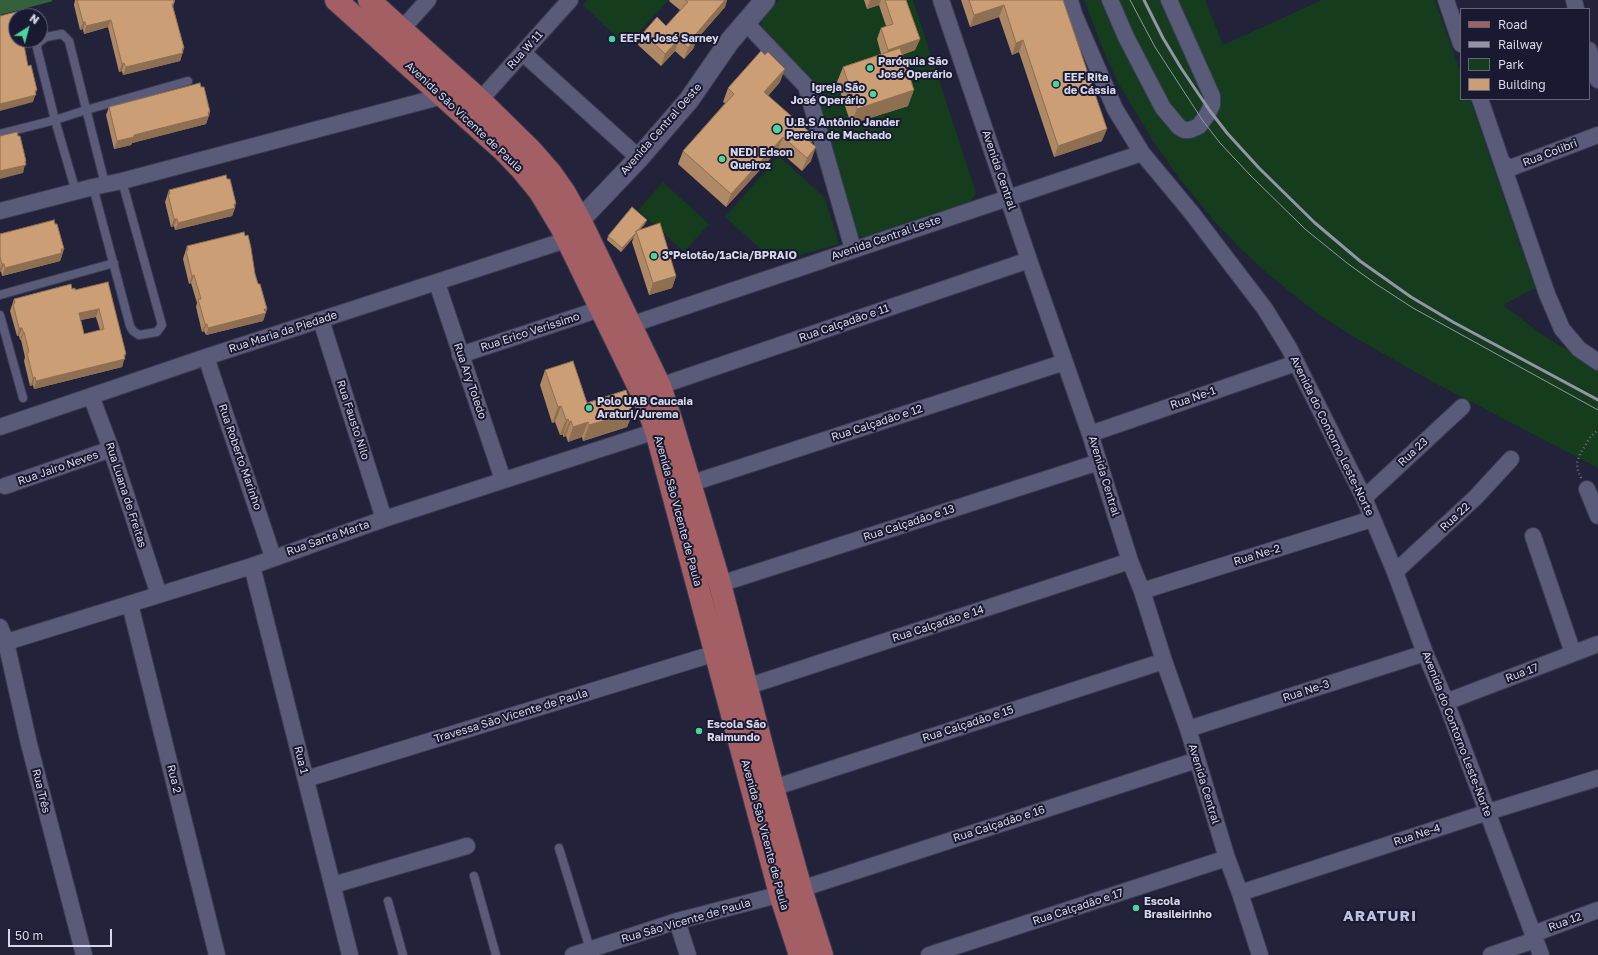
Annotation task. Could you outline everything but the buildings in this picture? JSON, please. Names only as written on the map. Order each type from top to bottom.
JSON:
[{"type":"main road","name":"Avenida São Vicente de Paula","points":[[336,0],[503,150],[522,170],[569,229],[630,325],[660,386],[720,584],[773,788],[791,891],[800,955]]},
{"type":"main road","name":"Avenida São Vicente de Paula","points":[[369,0],[480,100],[530,149],[551,173],[565,193],[569,229],[600,309],[643,396],[656,431],[716,653],[791,891],[822,955]]},
{"type":"street","points":[[402,29],[428,0]]},
{"type":"street","name":"Rua W 11","points":[[480,100],[570,0]]},
{"type":"street","name":"Avenida Central Oeste","points":[[569,229],[639,158],[689,100],[729,42],[765,0]]},
{"type":"street","name":"Avenida Central","points":[[941,0],[1090,434],[1130,561],[1142,591],[1164,661],[1188,729],[1227,858],[1260,955]]},
{"type":"street","name":"Avenida do Contorno Leste-Norte","points":[[1070,0],[1079,27],[1115,109],[1142,153],[1236,270],[1265,309],[1296,363],[1364,498],[1395,572],[1425,653],[1446,702],[1536,943]]},
{"type":"street","points":[[1110,0],[1126,37],[1163,108],[1178,127],[1184,130],[1190,130],[1199,126],[1207,115],[1212,105],[1212,96],[1169,0]]},
{"type":"street","points":[[1446,0],[1460,41]]},
{"type":"street","points":[[745,22],[806,86],[853,249]]},
{"type":"street","points":[[523,52],[639,158]]},
{"type":"street","points":[[1590,53],[1598,80]]},
{"type":"street","points":[[0,211],[122,181],[443,96]]},
{"type":"street","points":[[1480,100],[1547,294],[1562,329],[1579,349],[1598,362]]},
{"type":"street","name":"Rua Colibri","points":[[1502,163],[1509,167],[1514,167],[1598,135]]},
{"type":"street","name":"Avenida Central Leste","points":[[630,325],[1008,196],[1142,153]]},
{"type":"street","name":"Rua Maria da Piedade","points":[[0,427],[206,357],[437,282],[569,229]]},
{"type":"street","name":"Rua Calçadão e 11","points":[[660,386],[1029,260]]},
{"type":"street","name":"Rua Ary Toledo","points":[[437,282],[460,355],[503,480]]},
{"type":"street","name":"Rua Erico Verissimo","points":[[460,355],[600,309]]},
{"type":"street","name":"Rua Fausto Nilo","points":[[321,320],[384,519]]},
{"type":"street","name":"Rua Roberto Marinho","points":[[206,357],[273,557]]},
{"type":"street","name":"Rua Calçadão e 12","points":[[689,484],[1065,362]]},
{"type":"street","name":"Rua Ne-1","points":[[1090,434],[1296,363]]},
{"type":"street","name":"Rua Luana de Freitas","points":[[91,396],[111,449],[159,595]]},
{"type":"street","name":"Rua 23","points":[[1364,498],[1462,407]]},
{"type":"street","name":"Rua Santa Marta","points":[[3,643],[252,566],[273,557],[384,519],[656,431]]},
{"type":"street","name":"Rua Jairo Neves","points":[[6,486],[111,449]]},
{"type":"street","name":"Rua 22","points":[[1395,572],[1476,497],[1511,459]]},
{"type":"street","name":"Rua Calçadão e 13","points":[[720,584],[1099,462]]},
{"type":"street","points":[[1587,489],[1598,516]]},
{"type":"street","name":"Rua Ne-2","points":[[1142,591],[1372,520]]},
{"type":"street","points":[[1533,536],[1573,653]]},
{"type":"street","name":"Rua Calçadão e 14","points":[[746,687],[1130,561]]},
{"type":"street","name":"Rua 1","points":[[252,566],[350,955]]},
{"type":"street","name":"Rua 2","points":[[130,604],[217,955]]},
{"type":"street","name":"Rua Três","points":[[0,627],[84,955]]},
{"type":"street","name":"Rua 17","points":[[1446,702],[1598,644]]},
{"type":"street","name":"Travessa São Vicente de Paula","points":[[306,779],[716,653]]},
{"type":"street","name":"Rua Ne-3","points":[[1188,729],[1425,653]]},
{"type":"street","name":"Rua Calçadão e 15","points":[[773,788],[1164,661]]},
{"type":"street","name":"Rua Calçadão e 16","points":[[791,891],[1197,760]]},
{"type":"street","name":"Rua Ne-4","points":[[1240,893],[1488,812],[1596,779]]},
{"type":"street","points":[[333,885],[467,846]]},
{"type":"street","name":"Rua Calçadão e 17","points":[[929,955],[1227,858]]},
{"type":"street","name":"Rua São Vicente de Paula","points":[[579,953],[677,921],[791,891]]},
{"type":"street","name":"Rua 12","points":[[1491,955],[1536,943],[1598,910]]},
{"type":"street","points":[[677,921],[688,955]]},
{"type":"lane","points":[[76,192],[55,120],[37,48],[38,43],[46,37],[62,34],[69,41],[86,110],[114,264],[133,331],[139,335],[157,332],[162,325],[161,319],[122,181]]},
{"type":"lane","points":[[0,134],[55,120],[188,81]]},
{"type":"lane","points":[[0,295],[114,264]]},
{"type":"lane","points":[[0,315],[23,398]]},
{"type":"lane","points":[[559,848],[579,953]]},
{"type":"lane","points":[[474,876],[496,955]]},
{"type":"lane","points":[[388,901],[403,955]]},
{"type":"path","points":[[1587,489],[1578,471],[1577,463],[1583,448],[1591,436],[1598,430]]},
{"type":"green space","points":[[0,0],[53,1],[26,8],[8,8],[8,13],[0,15]]},
{"type":"green space","points":[[587,0],[669,0],[626,46],[583,5]]},
{"type":"green space","points":[[779,0],[913,0],[976,193],[970,203],[865,239],[854,233],[810,79],[762,30],[762,19]]},
{"type":"green space","points":[[1084,0],[1205,0],[1223,45],[1322,0],[1435,0],[1460,71],[1460,100],[1470,100],[1535,288],[1503,305],[1544,336],[1598,368],[1598,468],[1433,382],[1359,340],[1319,315],[1269,275],[1215,222],[1179,178],[1153,141],[1117,81]]},
{"type":"green space","points":[[779,156],[825,198],[839,244],[775,262],[725,217]]},
{"type":"green space","points":[[663,182],[709,224],[684,252],[638,210]]},
{"type":"tram line","points":[[1130,0],[1155,47],[1203,121],[1220,143],[1250,175],[1305,229],[1347,263],[1413,308],[1598,410]]},
{"type":"railway","points":[[1144,0],[1163,38],[1210,111],[1227,133],[1259,168],[1315,223],[1360,261],[1411,297],[1453,322],[1598,400]]},
{"type":"place","name":"EEFM José Sarney","points":[[612,39]]},
{"type":"place","name":"Paróquia São José Operário","points":[[870,68]]},
{"type":"place","name":"EEF Rita de Cássia","points":[[1056,84]]},
{"type":"place","name":"Igreja São José Operário","points":[[873,94]]},
{"type":"place","name":"U.B.S Antônio Jander Pereira de Machado","points":[[777,129]]},
{"type":"place","name":"NEDI Edson Queiroz","points":[[722,159]]},
{"type":"place","name":"3ºPelotão/1ªCia/BPRAIO","points":[[654,256]]},
{"type":"place","name":"Polo UAB Caucaia Araturi/Jurema","points":[[589,408]]},
{"type":"place","name":"Escola São Raimundo","points":[[699,731]]},
{"type":"place","name":"Escola Brasileirinho","points":[[1136,908]]},
{"type":"district","name":"ARATURI","points":[[1380,916]]}]
